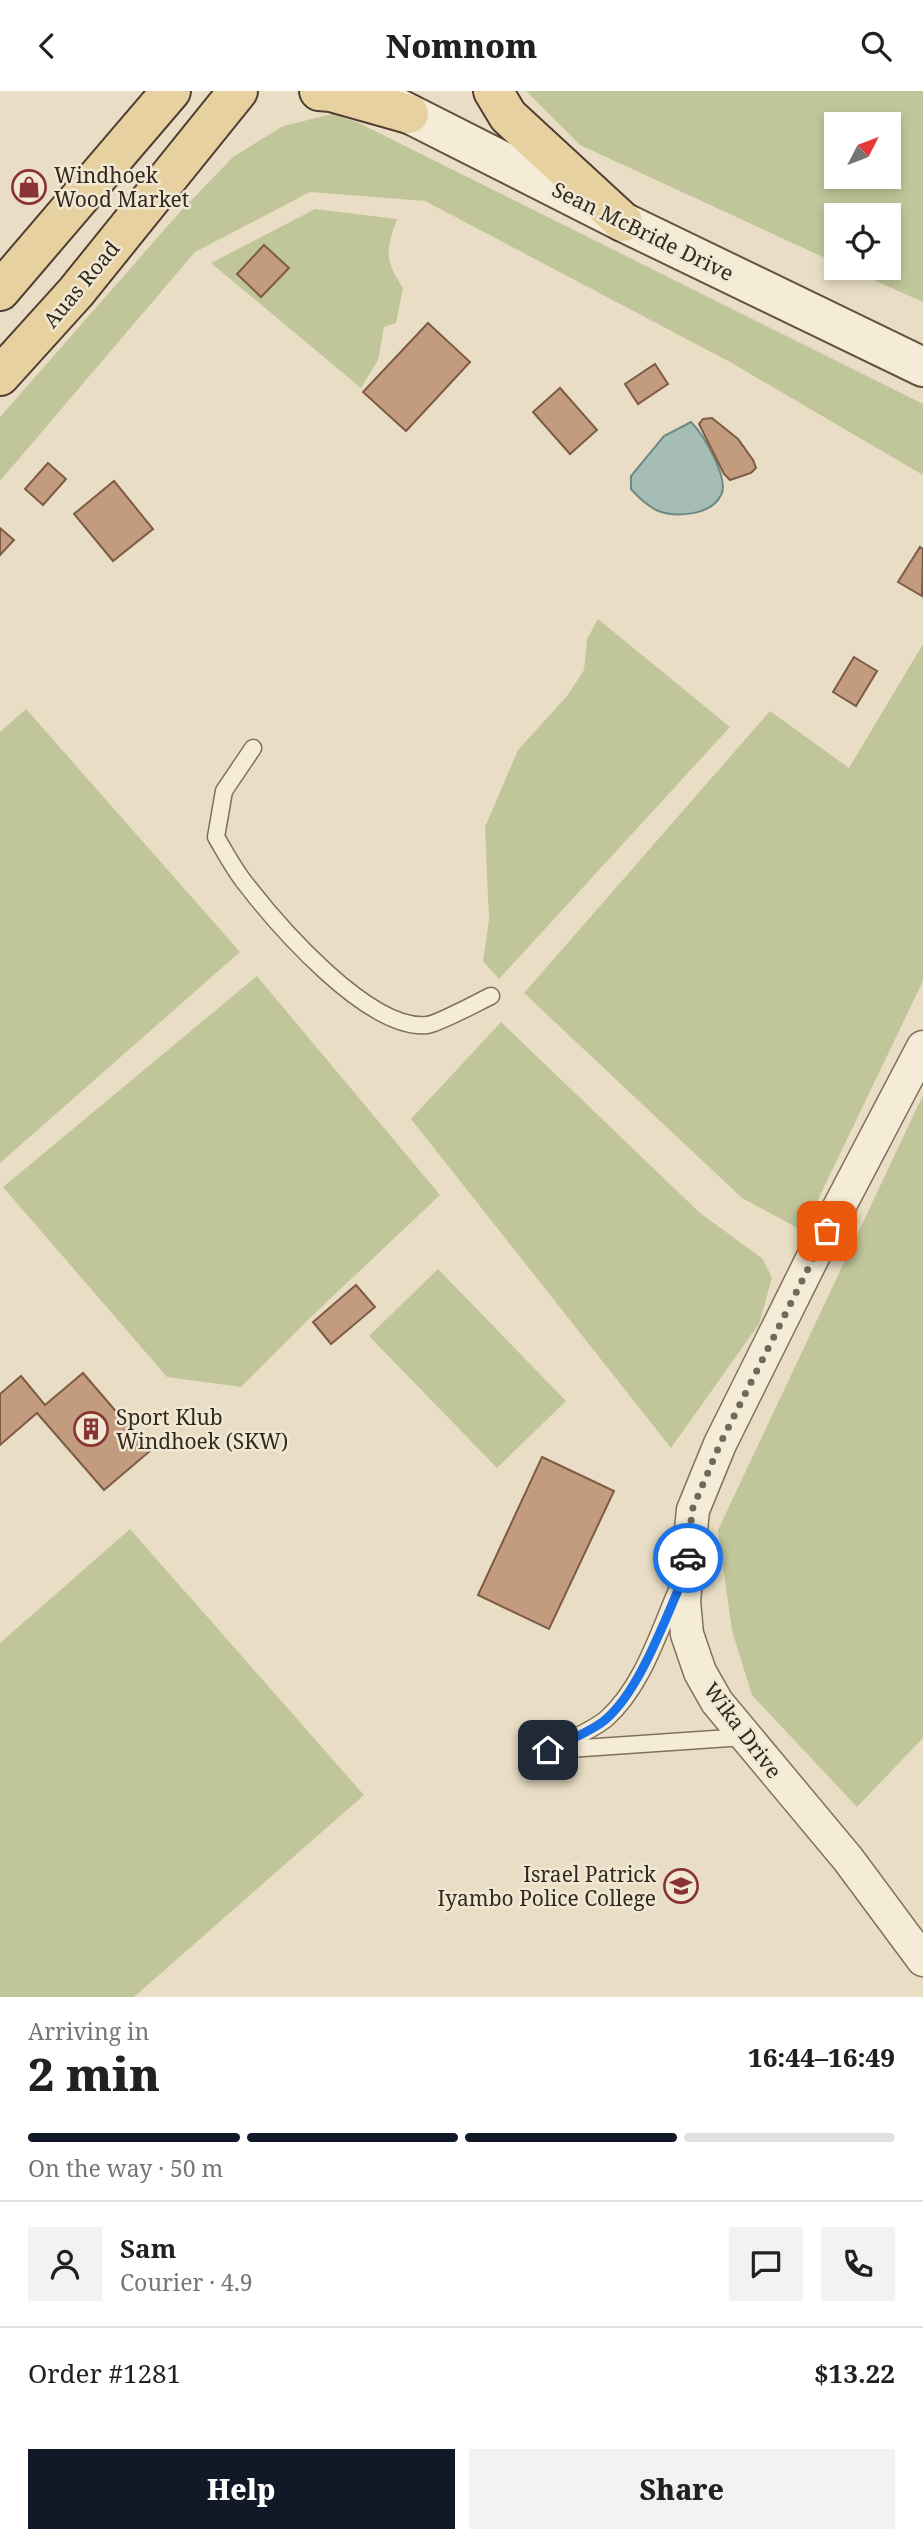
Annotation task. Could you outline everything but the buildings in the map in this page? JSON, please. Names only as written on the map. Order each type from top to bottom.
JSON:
[{"type":"main road","points":[[0,291],[172,91]]},
{"type":"main road","name":"Auas Road","points":[[0,376],[76,292],[238,91]]},
{"type":"main road","points":[[318,91],[331,92],[409,114]]},
{"type":"main road","name":"Sean McBride Drive","points":[[366,91],[623,222],[923,367]]},
{"type":"main road","points":[[493,91],[508,116],[623,222]]},
{"type":"street","name":"Wika Drive","points":[[923,1047],[720,1444],[692,1510],[684,1601],[687,1634],[717,1702],[848,1859],[923,1960]]},
{"type":"lane","points":[[253,748],[224,791],[216,837],[243,881],[321,969],[372,1007],[396,1021],[428,1025],[491,996]]},
{"type":"lane","points":[[687,1570],[625,1699],[604,1721],[548,1750],[744,1737]]},
{"type":"green space","points":[[526,91],[923,91],[923,302],[874,280],[901,280],[901,203],[824,203],[824,257],[580,145]]},
{"type":"green space","points":[[332,114],[359,123],[923,404],[923,475],[730,362],[425,201],[310,192],[195,252],[0,481],[0,417],[179,213],[233,157],[283,126]]},
{"type":"green space","points":[[315,209],[397,219],[389,247],[392,269],[403,288],[396,323],[384,327],[378,360],[361,388],[211,263]]},
{"type":"green space","points":[[598,619],[730,727],[499,979],[483,961],[489,920],[485,827],[518,750],[567,696],[584,670],[587,639]]},
{"type":"green space","points":[[923,644],[923,981],[803,1231],[742,1198],[524,993],[770,711],[849,768]]},
{"type":"green space","points":[[26,709],[240,952],[0,1163],[0,732]]},
{"type":"green space","points":[[257,976],[440,1195],[241,1387],[167,1377],[3,1187]]},
{"type":"green space","points":[[501,1022],[700,1213],[763,1259],[772,1278],[759,1324],[671,1448],[411,1119]]},
{"type":"green space","points":[[923,1095],[923,1738],[857,1807],[752,1695],[732,1631],[718,1530]]},
{"type":"green space","points":[[438,1269],[566,1401],[497,1468],[369,1336]]},
{"type":"green space","points":[[130,1529],[364,1795],[134,1997],[0,1997],[0,1643]]},
{"type":"water","points":[[691,422],[702,436],[719,468],[723,488],[721,495],[716,502],[701,511],[664,513],[643,501],[631,489],[631,476],[664,436]]},
{"type":"way so far","points":[[688,1558],[692,1510],[720,1444],[827,1231]]},
{"type":"place","name":"Windhoek Wood Market","points":[[29,187]]},
{"type":"place","name":"Sport Klub Windhoek (SKW)","points":[[91,1429]]},
{"type":"place","name":"Israel Patrick Iyambo Police College","points":[[681,1886]]},
{"type":"route","points":[[548,1750],[604,1721],[625,1699],[687,1570],[688,1558]]}]
